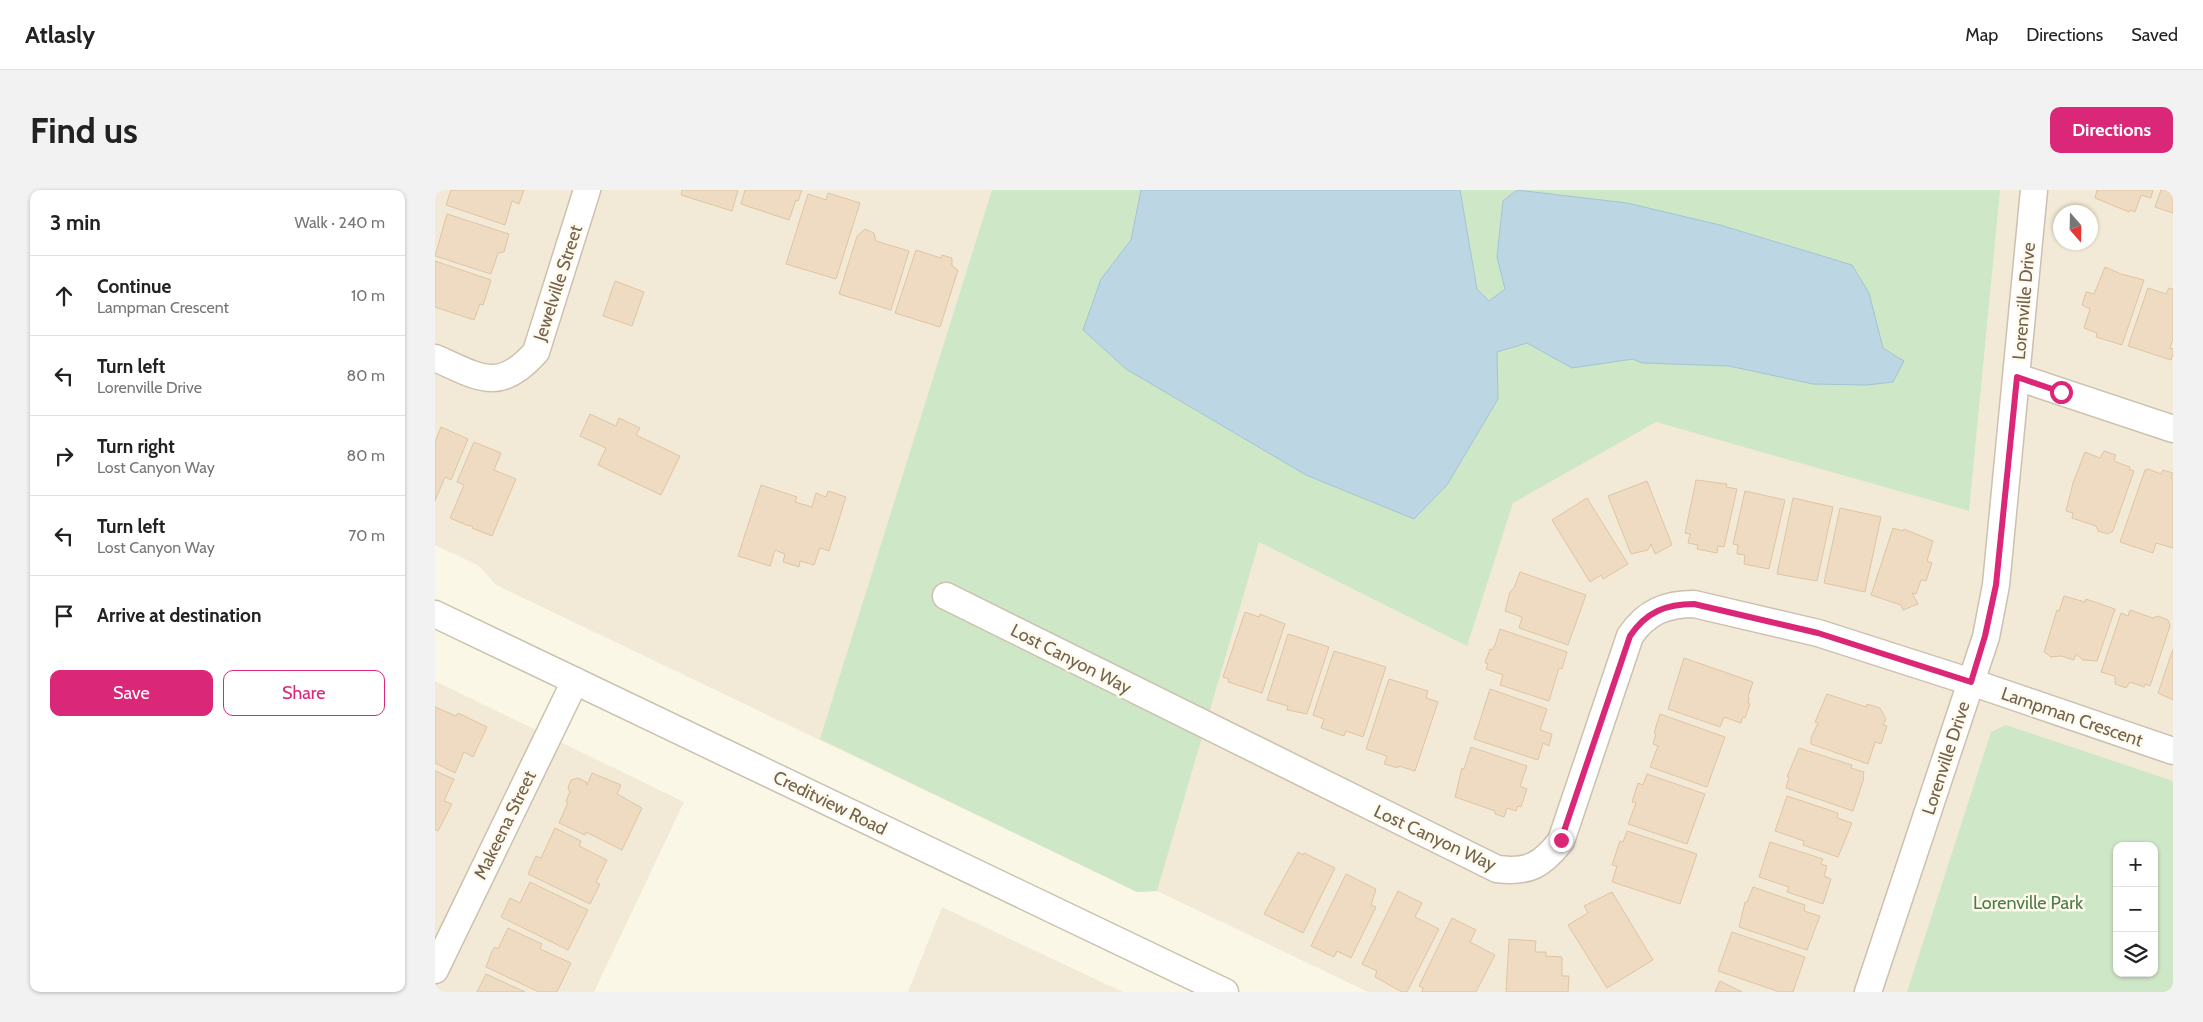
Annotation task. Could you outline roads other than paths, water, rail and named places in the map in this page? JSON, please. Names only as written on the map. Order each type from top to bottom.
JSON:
[{"type":"street","name":"Jewelville Street","points":[[435,358],[475,376],[489,379],[506,376],[523,367],[536,352],[587,190]]},
{"type":"street","name":"Lorenville Drive","points":[[1868,992],[1971,682],[1985,636],[1996,585],[2034,190]]},
{"type":"street","points":[[2017,377],[2173,430]]},
{"type":"street","name":"Lost Canyon Way","points":[[946,596],[1497,869],[1515,871],[1532,867],[1540,862],[1548,856],[1561,840],[1630,636],[1646,616],[1661,608],[1678,604],[1694,604],[1818,633],[1971,682]]},
{"type":"street","name":"Creditview Road","points":[[435,614],[1225,992]]},
{"type":"street","name":"Makeena Street","points":[[435,970],[575,680]]},
{"type":"street","name":"Lampman Crescent","points":[[1971,682],[2173,751]]},
{"type":"water","points":[[1141,190],[1460,190],[1477,289],[1489,301],[1505,289],[1497,257],[1503,201],[1517,190],[1627,203],[1720,225],[1852,265],[1869,293],[1883,348],[1904,361],[1893,382],[1867,385],[1813,384],[1729,366],[1642,363],[1633,359],[1572,368],[1527,343],[1497,352],[1498,399],[1447,485],[1414,519],[1306,475],[1126,369],[1083,330],[1101,279],[1131,240]]},
{"type":"park label","name":"Lorenville Park","points":[[2028,903]]}]
